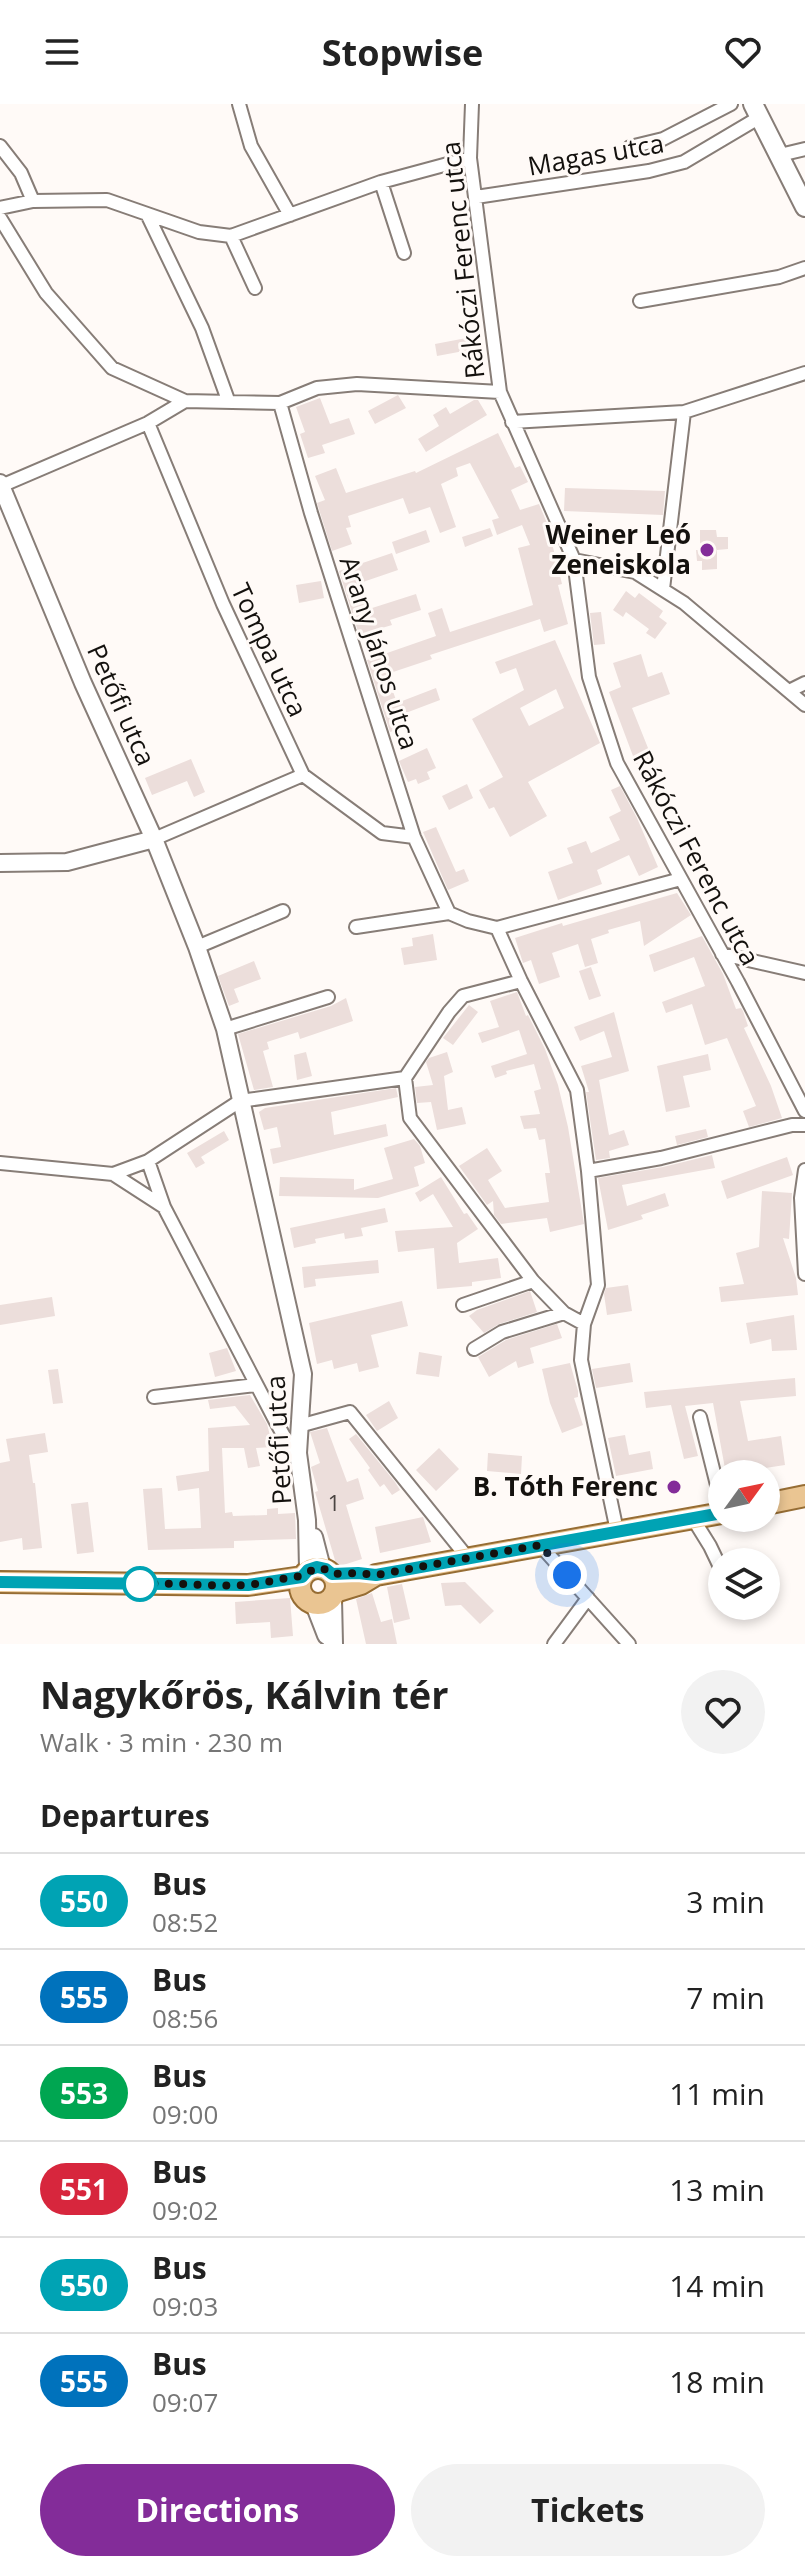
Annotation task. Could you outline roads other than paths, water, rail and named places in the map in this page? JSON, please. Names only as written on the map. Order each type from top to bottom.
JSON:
[{"type":"main road","points":[[756,110],[805,207]]},
{"type":"main road","points":[[780,1501],[805,1496]]},
{"type":"main road","points":[[0,1582],[361,1584],[376,1575],[708,1515]]},
{"type":"main road","points":[[318,1585],[332,1644]]},
{"type":"street","points":[[239,104],[251,146],[290,215]]},
{"type":"street","name":"Rákóczi Ferenc utca","points":[[472,104],[470,158],[500,392],[574,560],[589,677],[617,763],[805,1111]]},
{"type":"street","points":[[630,147],[663,139],[731,104]]},
{"type":"street","name":"Magas utca","points":[[476,197],[649,171],[684,162],[756,110]]},
{"type":"street","points":[[0,146],[21,173],[33,201]]},
{"type":"street","points":[[780,155],[805,149]]},
{"type":"street","points":[[0,208],[33,201],[107,200],[199,232],[231,236],[381,182],[470,158]]},
{"type":"street","points":[[381,182],[404,253]]},
{"type":"street","points":[[147,214],[202,328],[228,400]]},
{"type":"street","points":[[0,218],[46,293],[112,368],[185,401],[280,403],[317,388],[357,384],[500,392]]},
{"type":"street","points":[[231,236],[255,288]]},
{"type":"street","points":[[640,301],[779,277],[805,268]]},
{"type":"street","points":[[512,422],[684,412],[805,373]]},
{"type":"street","points":[[1,484],[148,423],[185,401]]},
{"type":"street","name":"Arany János utca","points":[[280,403],[311,513],[414,837],[449,913]]},
{"type":"street","points":[[663,589],[684,412]]},
{"type":"street","name":"Tompa utca","points":[[148,423],[223,604],[303,775],[382,833],[414,837]]},
{"type":"street","name":"Petőfi utca","points":[[1,484],[83,683],[154,839],[197,947],[225,1029],[303,1374],[298,1453],[307,1520],[318,1550],[318,1585]]},
{"type":"street","points":[[574,560],[635,572],[663,589],[684,603],[805,705]]},
{"type":"street","points":[[789,691],[805,683]]},
{"type":"street","points":[[0,863],[67,862],[154,839],[303,775]]},
{"type":"street","points":[[356,927],[449,913],[497,928],[681,879]]},
{"type":"street","points":[[197,947],[283,911]]},
{"type":"street","points":[[497,928],[577,1090],[598,1285],[584,1324],[581,1360],[617,1531]]},
{"type":"street","points":[[722,954],[805,973]]},
{"type":"street","points":[[521,981],[463,996],[449,1012],[405,1078],[410,1118],[533,1281],[564,1313],[584,1324]]},
{"type":"street","points":[[225,1029],[328,997]]},
{"type":"street","points":[[0,1163],[113,1174],[148,1161],[240,1101],[405,1078]]},
{"type":"street","points":[[588,1171],[661,1158],[792,1125],[805,1125]]},
{"type":"street","points":[[148,1161],[164,1207],[256,1385],[285,1438],[298,1453]]},
{"type":"street","points":[[805,1170],[801,1198],[805,1274]]},
{"type":"street","points":[[113,1174],[164,1207]]},
{"type":"street","points":[[463,1305],[533,1281]]},
{"type":"street","points":[[474,1349],[502,1332],[564,1313]]},
{"type":"street","points":[[154,1397],[256,1385]]},
{"type":"street","points":[[299,1426],[350,1412],[467,1557]]},
{"type":"street","points":[[700,1417],[711,1460]]},
{"type":"street","points":[[692,1517],[709,1548]]},
{"type":"street","points":[[540,1545],[629,1644]]},
{"type":"street","points":[[554,1644],[588,1598]]},
{"type":"place","name":"Weiner Leó Zeneiskola","points":[[707,550]]},
{"type":"place","name":"B. Tóth Ferenc","points":[[674,1487]]}]
